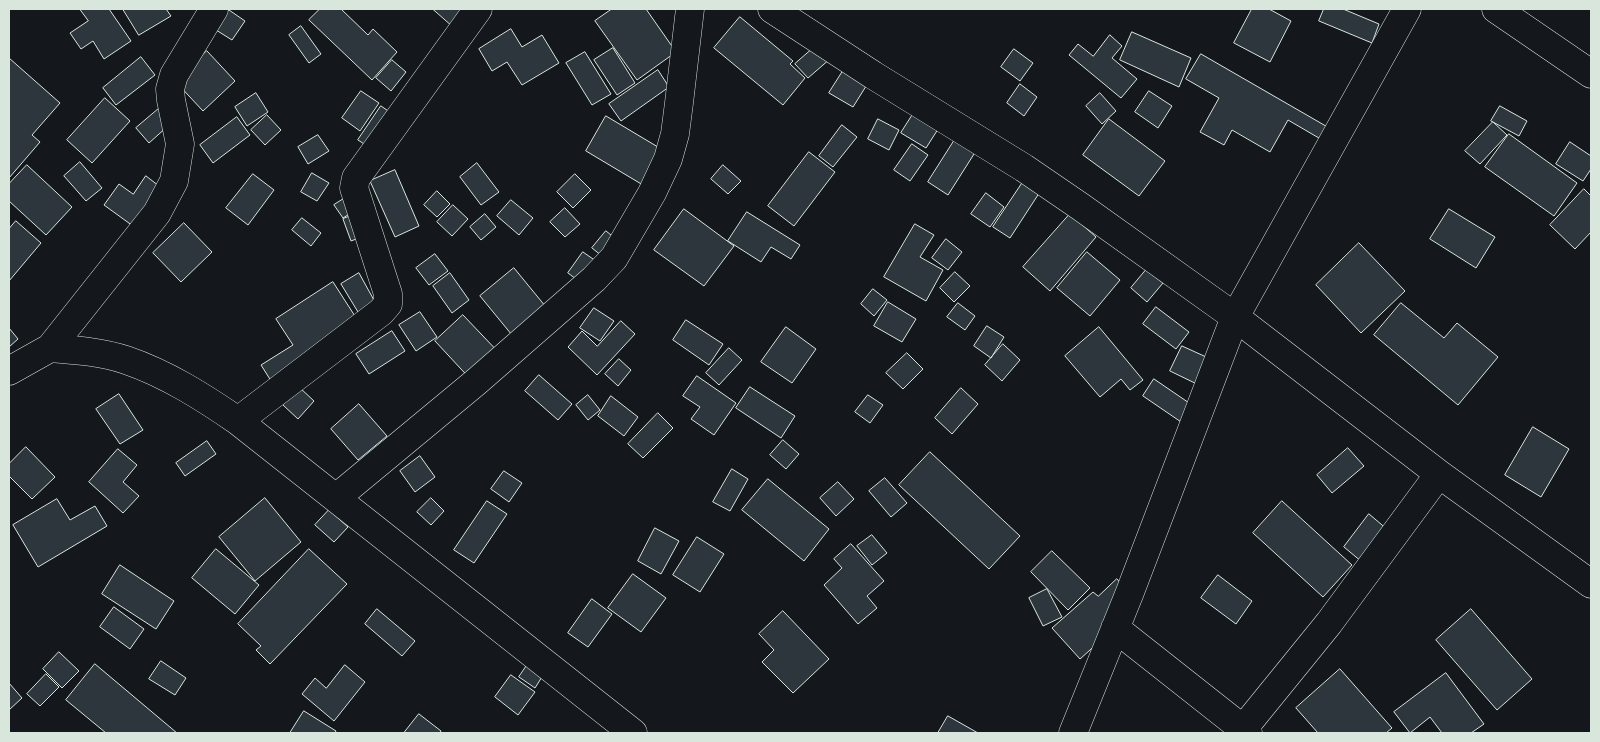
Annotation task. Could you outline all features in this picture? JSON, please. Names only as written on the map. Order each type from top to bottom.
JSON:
[{"type":"street","points":[[9,371],[50,348],[157,213],[174,181],[180,144],[170,89],[174,75],[214,9]]},
{"type":"street","points":[[238,421],[381,312],[388,304],[388,294],[354,188],[356,178],[478,9]]},
{"type":"street","points":[[336,498],[476,382],[594,279],[614,258],[652,193],[668,159],[675,134],[680,102],[690,9]]},
{"type":"street","points":[[772,9],[873,75],[1024,168],[1235,317],[1439,474],[1591,584]]},
{"type":"street","points":[[1073,733],[1130,592],[1235,317],[1407,9]]},
{"type":"street","points":[[1496,9],[1591,74]]},
{"type":"street","points":[[50,348],[90,352],[126,360],[176,381],[238,421],[633,733]]},
{"type":"street","points":[[1114,628],[1245,731],[1329,623],[1439,474]]},
{"type":"building","points":[[80,9],[109,9],[131,41],[104,59],[93,41],[81,49],[70,33],[88,21]]},
{"type":"building","points":[[123,9],[166,9],[171,16],[139,35]]},
{"type":"building","points":[[320,9],[341,9],[368,35],[373,29],[397,52],[372,80],[309,20]]},
{"type":"building","points":[[433,9],[476,9],[457,30]]},
{"type":"building","points":[[612,9],[646,9],[676,52],[637,80],[595,21]]},
{"type":"building","points":[[1252,9],[1269,9],[1291,21],[1270,62],[1234,43]]},
{"type":"building","points":[[1324,9],[1343,9],[1379,24],[1372,43],[1319,21]]},
{"type":"building","points":[[229,10],[245,21],[232,40],[216,30]]},
{"type":"building","points":[[740,17],[793,61],[790,64],[805,78],[783,105],[714,48]]},
{"type":"building","points":[[301,26],[321,54],[309,63],[289,35]]},
{"type":"building","points":[[511,29],[522,47],[542,35],[559,63],[522,85],[507,62],[492,71],[479,49]]},
{"type":"building","points":[[1132,32],[1191,58],[1179,87],[1120,60]]},
{"type":"building","points":[[1110,35],[1122,46],[1112,58],[1137,79],[1121,98],[1069,55],[1078,44],[1093,56]]},
{"type":"building","points":[[825,38],[838,52],[808,78],[795,64]]},
{"type":"building","points":[[613,48],[635,83],[617,95],[594,60]]},
{"type":"building","points":[[1014,49],[1033,63],[1020,81],[1001,67]]},
{"type":"building","points":[[207,51],[235,81],[203,111],[175,81]]},
{"type":"building","points":[[585,52],[611,94],[592,105],[566,63]]},
{"type":"building","points":[[1201,54],[1331,129],[1324,141],[1288,120],[1270,152],[1232,130],[1224,145],[1200,132],[1219,98],[1186,79]]},
{"type":"building","points":[[141,57],[155,75],[116,105],[103,88]]},
{"type":"building","points":[[9,58],[60,103],[32,135],[40,142],[9,178]]},
{"type":"building","points":[[392,60],[406,72],[391,91],[376,78]]},
{"type":"building","points":[[850,60],[873,75],[853,107],[829,93]]},
{"type":"building","points":[[658,70],[669,87],[621,121],[609,104]]},
{"type":"building","points":[[1020,84],[1037,97],[1024,116],[1007,103]]},
{"type":"building","points":[[361,91],[379,103],[360,131],[342,118]]},
{"type":"building","points":[[1149,91],[1172,106],[1158,128],[1135,112]]},
{"type":"building","points":[[256,93],[268,112],[247,126],[235,107]]},
{"type":"building","points":[[1100,93],[1116,111],[1102,124],[1086,106]]},
{"type":"building","points":[[175,95],[187,109],[149,143],[136,128]]},
{"type":"building","points":[[105,98],[130,121],[92,163],[67,140]]},
{"type":"building","points":[[381,106],[397,117],[375,151],[358,140]]},
{"type":"building","points":[[1500,106],[1527,121],[1519,136],[1491,121]]},
{"type":"building","points":[[915,111],[940,126],[926,148],[901,133]]},
{"type":"building","points":[[267,115],[281,130],[265,145],[251,130]]},
{"type":"building","points":[[606,116],[673,156],[653,191],[586,151]]},
{"type":"building","points":[[237,117],[250,135],[213,163],[200,145]]},
{"type":"building","points":[[878,119],[899,130],[889,150],[868,139]]},
{"type":"building","points":[[1109,119],[1165,161],[1139,196],[1083,155]]},
{"type":"building","points":[[1493,122],[1507,135],[1480,164],[1465,151]]},
{"type":"building","points":[[842,125],[857,137],[833,167],[819,156]]},
{"type":"building","points":[[961,130],[981,143],[948,195],[928,182]]},
{"type":"building","points":[[1509,134],[1577,183],[1554,216],[1485,167]]},
{"type":"building","points":[[318,135],[329,151],[308,164],[298,147]]},
{"type":"building","points":[[1570,142],[1591,156],[1591,169],[1583,181],[1556,164]]},
{"type":"building","points":[[912,144],[928,155],[910,181],[894,170]]},
{"type":"building","points":[[809,152],[835,172],[794,226],[768,206]]},
{"type":"building","points":[[80,162],[102,188],[86,201],[64,176]]},
{"type":"building","points":[[477,163],[499,192],[481,205],[460,177]]},
{"type":"building","points":[[27,165],[72,207],[46,235],[9,201],[9,184]]},
{"type":"building","points":[[723,165],[741,181],[728,194],[711,179]]},
{"type":"building","points":[[395,170],[419,226],[395,237],[370,181]]},
{"type":"building","points":[[1031,170],[1047,181],[1010,238],[993,227]]},
{"type":"building","points":[[312,173],[329,183],[317,201],[301,192]]},
{"type":"building","points":[[253,174],[274,190],[248,225],[226,208]]},
{"type":"building","points":[[575,174],[591,190],[573,208],[557,192]]},
{"type":"building","points":[[146,176],[172,196],[144,234],[104,205],[119,184],[133,194]]},
{"type":"building","points":[[1584,189],[1591,196],[1591,232],[1575,249],[1550,225]]},
{"type":"building","points":[[437,191],[450,204],[437,217],[424,205]]},
{"type":"building","points":[[353,193],[362,206],[343,218],[334,205]]},
{"type":"building","points":[[986,193],[1004,207],[990,227],[971,214]]},
{"type":"building","points":[[511,200],[533,218],[519,235],[497,216]]},
{"type":"building","points":[[453,205],[468,219],[452,236],[437,222]]},
{"type":"building","points":[[565,208],[580,224],[565,237],[550,222]]},
{"type":"building","points":[[684,209],[734,246],[704,286],[654,250]]},
{"type":"building","points":[[1449,209],[1495,237],[1476,268],[1430,239]]},
{"type":"building","points":[[366,210],[374,232],[351,241],[343,219]]},
{"type":"building","points":[[747,212],[800,245],[791,259],[771,247],[761,262],[728,241]]},
{"type":"building","points":[[485,214],[496,227],[481,240],[470,227]]},
{"type":"building","points":[[1070,214],[1096,237],[1050,291],[1023,267]]},
{"type":"building","points":[[302,218],[321,233],[311,246],[292,230]]},
{"type":"building","points":[[16,221],[41,243],[9,281],[9,229]]},
{"type":"building","points":[[184,223],[212,252],[181,282],[153,253]]},
{"type":"building","points":[[915,224],[934,235],[920,257],[943,270],[926,301],[884,277]]},
{"type":"building","points":[[606,231],[626,247],[612,264],[592,248]]},
{"type":"building","points":[[946,239],[962,252],[948,270],[932,258]]},
{"type":"building","points":[[1359,243],[1405,291],[1361,333],[1316,285]]},
{"type":"building","points":[[583,252],[603,266],[588,288],[568,273]]},
{"type":"building","points":[[1087,252],[1120,280],[1090,316],[1057,288]]},
{"type":"building","points":[[435,254],[448,271],[429,285],[416,268]]},
{"type":"building","points":[[514,268],[555,318],[521,346],[480,296]]},
{"type":"building","points":[[1146,270],[1163,283],[1147,302],[1131,288]]},
{"type":"building","points":[[955,272],[970,286],[954,302],[940,288]]},
{"type":"building","points":[[359,273],[375,302],[358,312],[341,284]]},
{"type":"building","points":[[450,273],[469,300],[452,313],[433,286]]},
{"type":"building","points":[[333,282],[362,327],[273,384],[261,365],[293,345],[276,319]]},
{"type":"building","points":[[873,289],[887,300],[874,316],[861,304]]},
{"type":"building","points":[[888,302],[916,319],[902,342],[874,326]]},
{"type":"building","points":[[958,303],[975,316],[965,330],[947,317]]},
{"type":"building","points":[[1401,303],[1444,338],[1457,323],[1498,357],[1458,405],[1374,335]]},
{"type":"building","points":[[1156,307],[1189,332],[1176,349],[1143,324]]},
{"type":"building","points":[[594,308],[614,321],[600,341],[580,328]]},
{"type":"building","points":[[420,312],[437,337],[416,351],[399,325]]},
{"type":"building","points":[[463,315],[502,356],[474,383],[435,341]]},
{"type":"building","points":[[686,320],[723,344],[709,365],[673,340]]},
{"type":"building","points":[[621,321],[635,334],[597,375],[568,347],[582,331],[597,346]]},
{"type":"building","points":[[987,326],[1004,337],[991,358],[974,346]]},
{"type":"building","points":[[786,327],[816,349],[792,383],[761,362]]},
{"type":"building","points":[[1099,327],[1143,380],[1130,390],[1121,379],[1100,397],[1065,356]]},
{"type":"building","points":[[9,328],[18,339],[9,347]]},
{"type":"building","points":[[392,331],[405,351],[369,374],[356,354]]},
{"type":"building","points":[[1003,344],[1020,360],[1002,381],[985,365]]},
{"type":"building","points":[[1182,346],[1215,361],[1203,387],[1170,371]]},
{"type":"building","points":[[729,348],[742,360],[719,385],[706,373]]},
{"type":"building","points":[[907,353],[923,369],[903,389],[886,373]]},
{"type":"building","points":[[619,359],[631,370],[618,386],[605,374]]},
{"type":"building","points":[[539,375],[572,404],[558,420],[525,391]]},
{"type":"building","points":[[697,376],[736,403],[714,435],[691,419],[700,407],[683,396]]},
{"type":"building","points":[[1154,379],[1195,407],[1184,424],[1143,396]]},
{"type":"building","points":[[299,387],[314,401],[298,419],[283,405]]},
{"type":"building","points":[[750,387],[795,416],[781,438],[736,408]]},
{"type":"building","points":[[961,388],[978,404],[952,434],[935,418]]},
{"type":"building","points":[[119,394],[143,430],[120,444],[96,409]]},
{"type":"building","points":[[588,395],[600,410],[588,420],[576,405]]},
{"type":"building","points":[[868,395],[883,405],[870,423],[855,412]]},
{"type":"building","points":[[611,396],[638,417],[624,436],[598,416]]},
{"type":"building","points":[[359,404],[387,436],[358,460],[331,429]]},
{"type":"building","points":[[658,413],[673,428],[643,458],[628,444]]},
{"type":"building","points":[[1533,427],[1569,449],[1541,497],[1505,475]]},
{"type":"building","points":[[783,440],[799,454],[786,469],[770,455]]},
{"type":"building","points":[[207,441],[216,454],[185,476],[176,463]]},
{"type":"building","points":[[26,447],[55,477],[32,499],[9,476],[9,464]]},
{"type":"building","points":[[1348,448],[1364,466],[1332,493],[1317,475]]},
{"type":"building","points":[[118,449],[137,465],[123,482],[139,496],[123,513],[89,482]]},
{"type":"building","points":[[930,452],[1020,536],[989,569],[899,485]]},
{"type":"building","points":[[420,456],[435,477],[415,492],[400,471]]},
{"type":"building","points":[[732,469],[748,479],[730,511],[713,502]]},
{"type":"building","points":[[504,471],[522,483],[509,502],[491,489]]},
{"type":"building","points":[[885,478],[907,503],[891,517],[869,491]]},
{"type":"building","points":[[768,479],[829,529],[804,561],[742,510]]},
{"type":"building","points":[[838,482],[854,499],[836,516],[820,498]]},
{"type":"building","points":[[265,498],[301,542],[255,581],[219,537]]},
{"type":"building","points":[[431,498],[444,511],[431,525],[417,512]]},
{"type":"building","points":[[57,499],[70,520],[95,506],[107,526],[38,567],[13,525]]},
{"type":"building","points":[[487,501],[507,514],[474,563],[454,550]]},
{"type":"building","points":[[1282,501],[1352,565],[1323,597],[1253,533]]},
{"type":"building","points":[[329,510],[348,527],[334,542],[315,525]]},
{"type":"building","points":[[1369,514],[1388,530],[1362,562],[1344,547]]},
{"type":"building","points":[[655,528],[679,541],[661,574],[638,561]]},
{"type":"building","points":[[872,535],[887,553],[872,565],[857,546]]},
{"type":"building","points":[[697,537],[724,554],[700,592],[673,575]]},
{"type":"building","points":[[851,544],[884,581],[867,596],[877,608],[858,624],[824,585],[842,568],[834,559]]},
{"type":"building","points":[[216,549],[259,585],[235,614],[192,578]]},
{"type":"building","points":[[309,549],[347,584],[270,664],[256,650],[261,646],[238,624]]},
{"type":"building","points":[[1052,551],[1090,588],[1068,610],[1031,572]]},
{"type":"building","points":[[120,565],[174,601],[156,629],[102,594]]},
{"type":"building","points":[[633,574],[666,598],[641,632],[608,608]]},
{"type":"building","points":[[1218,575],[1252,601],[1236,624],[1201,598]]},
{"type":"building","points":[[1117,579],[1140,605],[1080,659],[1052,628],[1093,592],[1098,596]]},
{"type":"building","points":[[1047,589],[1062,617],[1043,626],[1029,598]]},
{"type":"building","points":[[592,599],[612,614],[588,647],[568,633]]},
{"type":"building","points":[[114,607],[144,629],[130,649],[100,627]]},
{"type":"building","points":[[377,609],[415,641],[402,656],[365,624]]},
{"type":"building","points":[[1471,609],[1532,679],[1497,710],[1436,640]]},
{"type":"building","points":[[783,611],[829,659],[793,693],[762,662],[774,650],[759,634]]},
{"type":"building","points":[[59,652],[79,671],[62,688],[43,669]]},
{"type":"building","points":[[161,661],[186,678],[175,695],[149,679]]},
{"type":"building","points":[[530,661],[545,672],[535,688],[519,677]]},
{"type":"building","points":[[95,664],[177,733],[106,733],[66,700]]},
{"type":"building","points":[[345,665],[365,682],[334,721],[302,694],[315,678],[326,688]]},
{"type":"building","points":[[1340,669],[1392,728],[1386,733],[1318,733],[1296,708]]},
{"type":"building","points":[[1446,673],[1484,724],[1471,733],[1442,733],[1430,717],[1410,733],[1394,712]]},
{"type":"building","points":[[46,674],[59,687],[40,706],[27,694]]},
{"type":"building","points":[[511,675],[535,692],[518,715],[495,697]]},
{"type":"building","points":[[9,683],[22,698],[9,710]]},
{"type":"building","points":[[304,711],[336,731],[335,733],[290,733]]},
{"type":"building","points":[[419,714],[441,731],[440,733],[404,733]]},
{"type":"building","points":[[948,716],[978,733],[938,733]]}]
